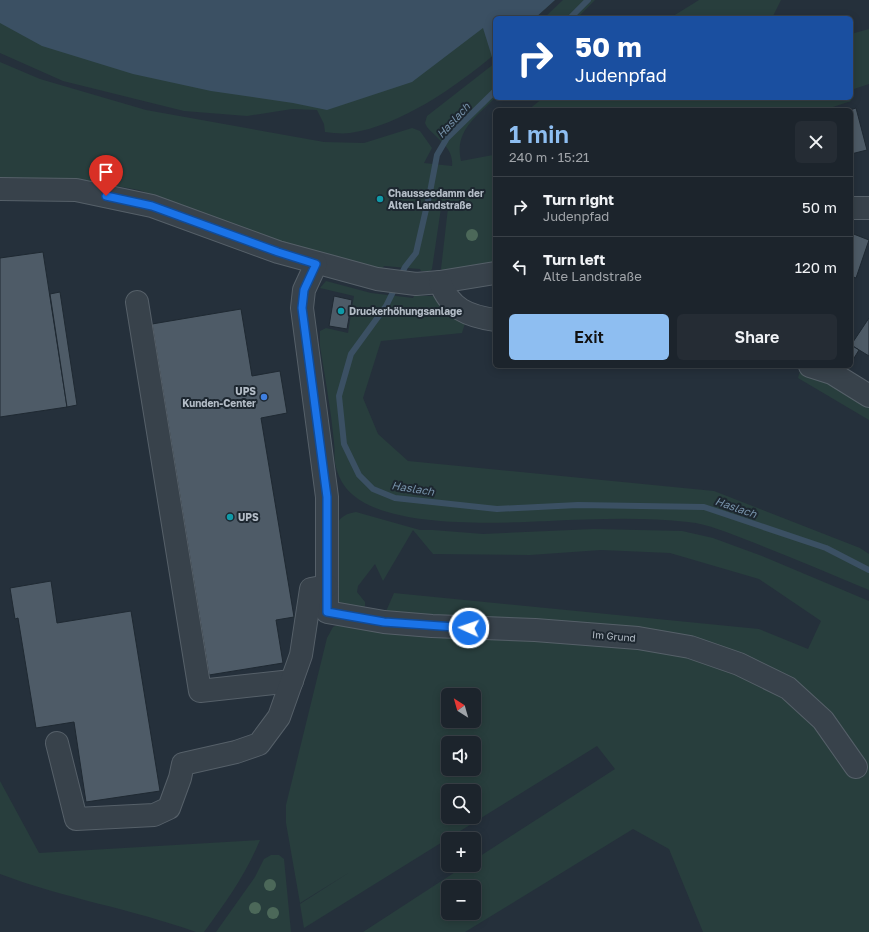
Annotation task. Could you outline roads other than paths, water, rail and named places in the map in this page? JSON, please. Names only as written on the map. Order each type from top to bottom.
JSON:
[{"type":"street","points":[[0,189],[76,190],[152,206],[278,252],[316,264],[377,279],[416,284],[440,282],[493,273]]},
{"type":"street","points":[[853,208],[869,208]]},
{"type":"street","points":[[57,743],[76,819],[154,815],[169,808],[180,778],[182,764],[236,752],[259,744],[279,716],[301,655],[311,589],[327,586],[327,497],[302,308],[304,290],[316,264]]},
{"type":"street","points":[[440,282],[448,300],[463,311],[478,318],[493,320]]},
{"type":"street","points":[[137,302],[200,691],[292,681]]},
{"type":"street","points":[[816,368],[832,373],[869,396]]},
{"type":"street","name":"Im Grund","points":[[327,586],[327,612],[384,622],[432,626],[535,630],[638,638],[690,647],[739,664],[788,688],[822,720],[856,767]]},
{"type":"water","points":[[0,0],[555,0],[537,16],[493,16],[492,57],[483,28],[412,82],[327,110],[293,103],[211,91],[133,74],[42,46],[0,23]]},
{"type":"waterway","name":"Haslach","points":[[572,16],[588,0]]},
{"type":"waterway","name":"Haslach","points":[[400,277],[405,267],[416,253],[437,155],[447,138],[493,93]]},
{"type":"waterway","name":"Haslach","points":[[396,286],[386,306],[351,354],[339,396],[344,444],[359,475],[373,489],[395,498],[497,509],[578,505],[704,507],[826,548],[869,570]]},
{"type":"place","name":"Chausseedamm der Alten Landstraße","points":[[380,199]]},
{"type":"place","name":"Druckerhöhungsanlage","points":[[341,311]]},
{"type":"place","name":"UPS Kunden-Center","points":[[264,397]]},
{"type":"place","name":"UPS","points":[[230,517]]}]
